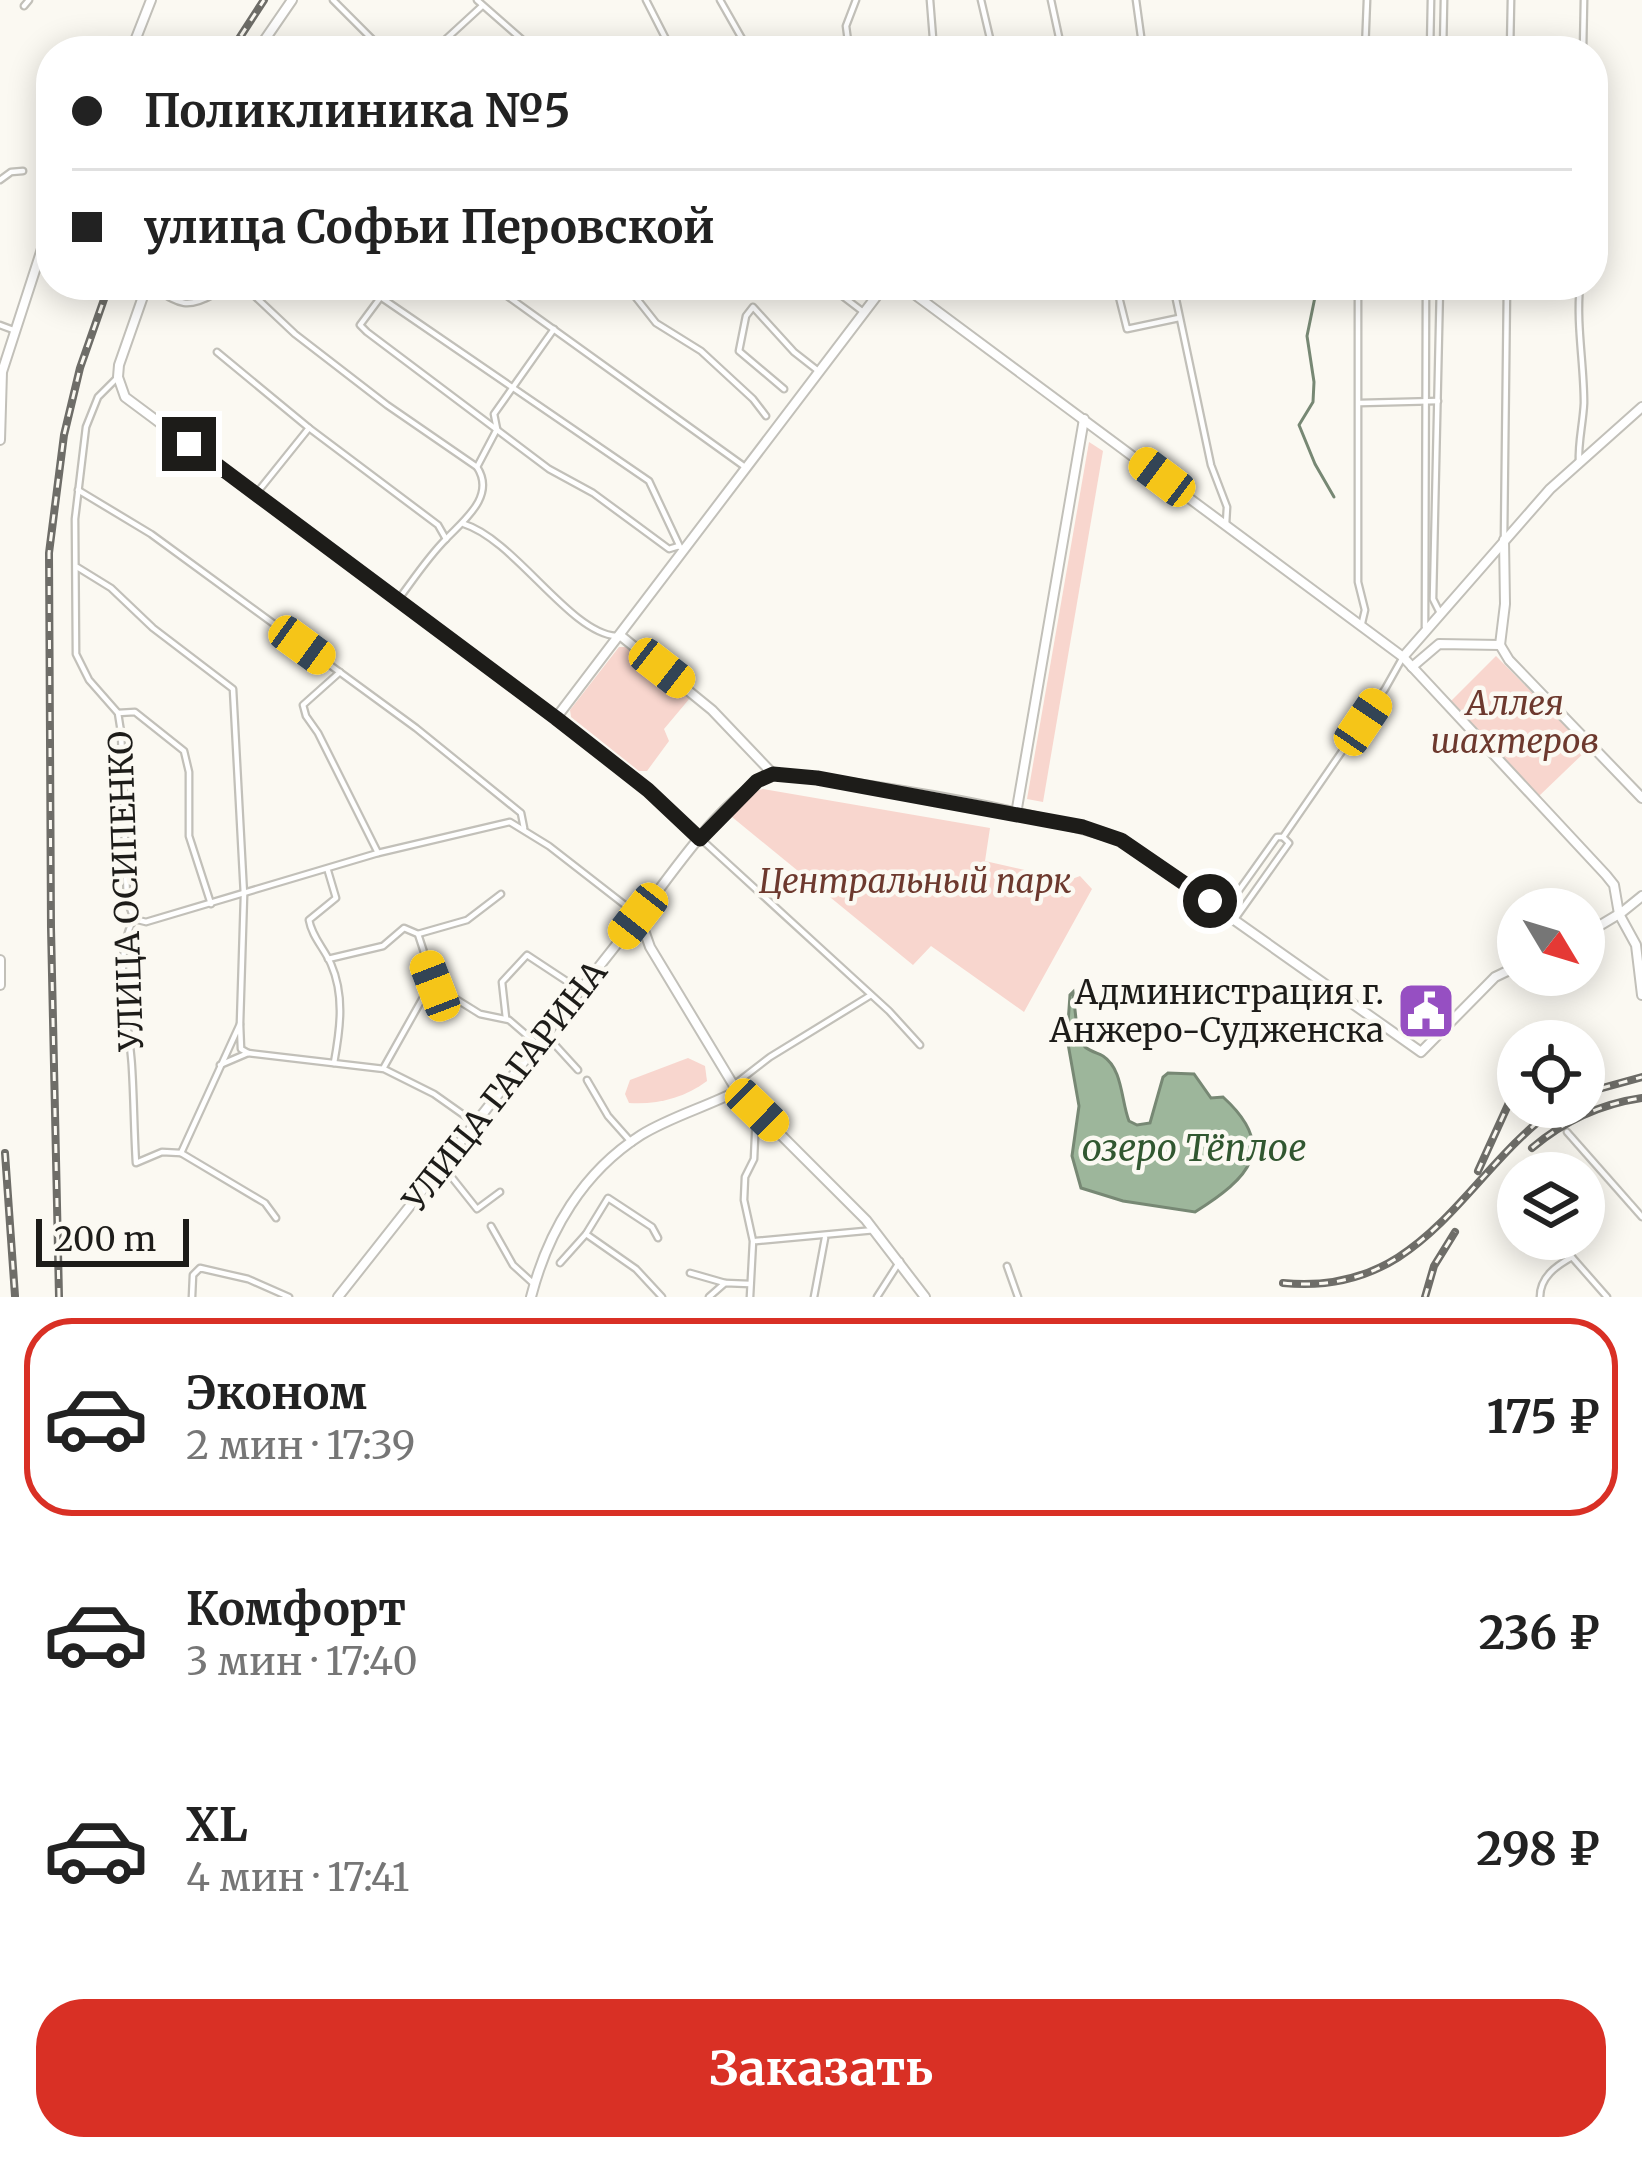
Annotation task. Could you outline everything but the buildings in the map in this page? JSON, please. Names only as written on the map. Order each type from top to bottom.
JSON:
[{"type":"street","points":[[137,36],[151,0]]},
{"type":"street","points":[[267,36],[292,0]]},
{"type":"street","points":[[333,0],[369,36]]},
{"type":"street","points":[[449,36],[493,0]]},
{"type":"street","points":[[646,0],[664,36]]},
{"type":"street","points":[[720,0],[740,36]]},
{"type":"street","points":[[848,36],[849,11],[856,0]]},
{"type":"street","points":[[930,0],[933,36]]},
{"type":"street","points":[[981,0],[989,36]]},
{"type":"street","points":[[1051,0],[1059,36]]},
{"type":"street","points":[[1136,0],[1141,36]]},
{"type":"street","points":[[1365,36],[1366,0]]},
{"type":"street","points":[[1430,36],[1431,0]]},
{"type":"street","points":[[1443,36],[1444,0]]},
{"type":"street","points":[[1510,0],[1510,36]]},
{"type":"street","points":[[1583,36],[1584,0]]},
{"type":"street","points":[[482,5],[518,36]]},
{"type":"street","points":[[0,179],[23,171]]},
{"type":"street","points":[[0,440],[1,376],[36,268]]},
{"type":"street","points":[[143,300],[119,365],[125,397],[648,790],[920,1045]]},
{"type":"street","points":[[174,300],[195,305],[204,300]]},
{"type":"street","points":[[260,300],[313,348],[482,475],[482,498],[398,601]]},
{"type":"street","points":[[379,300],[360,325],[549,469],[639,524],[658,544],[681,548]]},
{"type":"street","points":[[383,300],[649,481],[681,548]]},
{"type":"street","points":[[514,300],[745,467]]},
{"type":"street","points":[[638,300],[656,322],[700,351],[766,416]]},
{"type":"street","points":[[848,300],[862,311]]},
{"type":"street","points":[[556,718],[872,300]]},
{"type":"street","points":[[924,300],[1403,657],[1614,884],[1619,914],[1636,945],[1642,994]]},
{"type":"street","points":[[1119,300],[1127,329],[1179,318]]},
{"type":"street","points":[[1176,300],[1211,465],[1227,507],[1226,524]]},
{"type":"street","points":[[1358,300],[1358,582],[1365,610],[1361,627]]},
{"type":"street","points":[[1426,300],[1426,627]]},
{"type":"street","points":[[1439,611],[1433,599],[1440,300]]},
{"type":"street","points":[[1507,300],[1505,604],[1500,645],[1509,660],[1642,798]]},
{"type":"street","points":[[1579,300],[1584,409],[1580,462]]},
{"type":"street","points":[[784,389],[739,350],[746,316],[753,308],[817,370]]},
{"type":"street","points":[[0,325],[16,331]]},
{"type":"street","points":[[477,467],[497,428],[494,414],[554,328]]},
{"type":"street","points":[[217,352],[438,525],[446,539]]},
{"type":"street","points":[[118,377],[98,397],[86,427],[76,490],[75,565],[76,654],[89,680],[118,713]]},
{"type":"street","points":[[1360,403],[1439,401]]},
{"type":"street","points":[[1283,837],[1439,611],[1580,462],[1642,407]]},
{"type":"street","points":[[1016,814],[1084,419]]},
{"type":"street","points":[[256,494],[309,428]]},
{"type":"street","points":[[76,490],[94,496],[151,534],[340,672],[521,812],[524,828]]},
{"type":"street","points":[[464,524],[522,562],[595,629],[609,637],[622,636],[712,710],[773,774],[871,786],[1083,827],[1121,840],[1421,1052],[1497,976]]},
{"type":"street","points":[[75,565],[111,588],[153,628],[232,689],[244,895],[241,1049],[248,1054]]},
{"type":"street","points":[[1412,668],[1438,644],[1500,645]]},
{"type":"street","points":[[340,672],[303,705],[378,853]]},
{"type":"street","name":"УЛИЦА ОСИПЕНКО","points":[[182,1153],[162,1152],[136,1163],[124,984],[126,932],[134,919],[127,900],[118,713],[135,712],[184,751],[189,836],[211,904]]},
{"type":"street","name":"УЛИЦА ГАГАРИНА","points":[[338,1297],[700,839],[757,781],[773,774]]},
{"type":"street","points":[[134,919],[146,922],[485,825],[510,822],[524,828],[638,916],[650,947],[735,1088],[875,1230],[925,1297]]},
{"type":"street","points":[[1224,911],[1277,837],[1283,837]]},
{"type":"street","points":[[1235,919],[1288,843],[1283,837]]},
{"type":"street","points":[[328,868],[336,898],[309,920],[311,934],[338,986],[341,1015],[334,1063]]},
{"type":"street","points":[[328,959],[383,946],[404,928],[418,934],[467,920],[501,894]]},
{"type":"street","points":[[1605,922],[1642,896]]},
{"type":"street","points":[[418,934],[435,986],[481,1014],[506,1019],[537,1044]]},
{"type":"street","points":[[506,1019],[502,982],[527,955],[580,990]]},
{"type":"street","points":[[0,960],[0,985]]},
{"type":"street","points":[[384,1069],[425,994],[435,986]]},
{"type":"street","points":[[532,1297],[550,1239],[574,1198],[632,1143],[735,1088],[770,1057],[871,995]]},
{"type":"street","points":[[241,1024],[182,1153],[265,1203],[276,1218]]},
{"type":"street","points":[[545,1034],[578,1070]]},
{"type":"street","points":[[220,1065],[248,1054],[384,1069],[434,1094],[475,1123]]},
{"type":"street","points":[[587,1080],[608,1116],[632,1143]]},
{"type":"street","points":[[750,1297],[753,1241],[744,1201],[757,1110]]},
{"type":"street","points":[[1567,1132],[1642,1217]]},
{"type":"street","points":[[442,1165],[477,1209],[500,1192]]},
{"type":"street","points":[[560,1263],[586,1234],[608,1198],[652,1227],[658,1238]]},
{"type":"street","points":[[490,1226],[513,1265],[535,1285]]},
{"type":"street","points":[[753,1241],[875,1230]]},
{"type":"street","points":[[586,1234],[636,1269],[659,1296]]},
{"type":"street","points":[[814,1297],[826,1236]]},
{"type":"street","points":[[877,1297],[900,1260]]},
{"type":"street","points":[[1540,1297],[1540,1287],[1554,1267],[1567,1260]]},
{"type":"street","points":[[1575,1260],[1607,1297]]},
{"type":"street","points":[[1007,1266],[1018,1297]]},
{"type":"street","points":[[192,1297],[193,1275],[200,1268],[235,1274],[289,1297]]},
{"type":"street","points":[[690,1273],[750,1285]]},
{"type":"street","points":[[709,1297],[725,1283]]},
{"type":"green space","points":[[1089,442],[1103,451],[1043,802],[1027,799]]},
{"type":"green space","points":[[619,647],[627,647],[690,698],[664,729],[669,741],[647,771],[639,771],[571,717],[570,710]]},
{"type":"green space","name":"Аллея шахтеров","points":[[1496,656],[1588,749],[1538,797],[1450,702]]},
{"type":"green space","name":"Центральный парк","points":[[755,791],[990,828],[985,861],[1038,873],[1048,888],[1080,876],[1092,889],[1024,1012],[931,946],[913,965],[732,817]]},
{"type":"green space","points":[[688,1058],[705,1066],[707,1081],[670,1099],[629,1103],[625,1094],[630,1080]]},
{"type":"water","name":"озеро Тёплое","points":[[1073,992],[1077,1028],[1085,1047],[1110,1062],[1129,1121],[1150,1123],[1168,1073],[1194,1074],[1211,1098],[1223,1097],[1250,1132],[1253,1147],[1242,1174],[1195,1212],[1123,1201],[1081,1188],[1072,1156],[1079,1106],[1067,1038]]},
{"type":"waterway","points":[[1314,300],[1307,336],[1313,402],[1299,425],[1334,497]]},
{"type":"railway","points":[[241,36],[264,0]]},
{"type":"railway","points":[[59,1297],[49,553],[64,435],[104,300]]},
{"type":"railway","points":[[1605,1087],[1642,1077]]},
{"type":"railway","points":[[1532,1148],[1583,1115],[1642,1098]]},
{"type":"railway","points":[[1478,1171],[1498,1128]]},
{"type":"railway","points":[[1283,1283],[1332,1282],[1372,1271],[1407,1251],[1531,1128]]},
{"type":"railway","points":[[5,1153],[15,1296]]},
{"type":"railway","points":[[1425,1297],[1434,1266],[1455,1232]]},
{"type":"place","name":"Администрация г. Анжеро-Судженска","points":[[1426,1011]]},
{"type":"route","points":[[189,444],[556,718],[648,790],[700,839],[757,781],[773,774],[817,778],[1083,827],[1121,840],[1210,901]]}]
